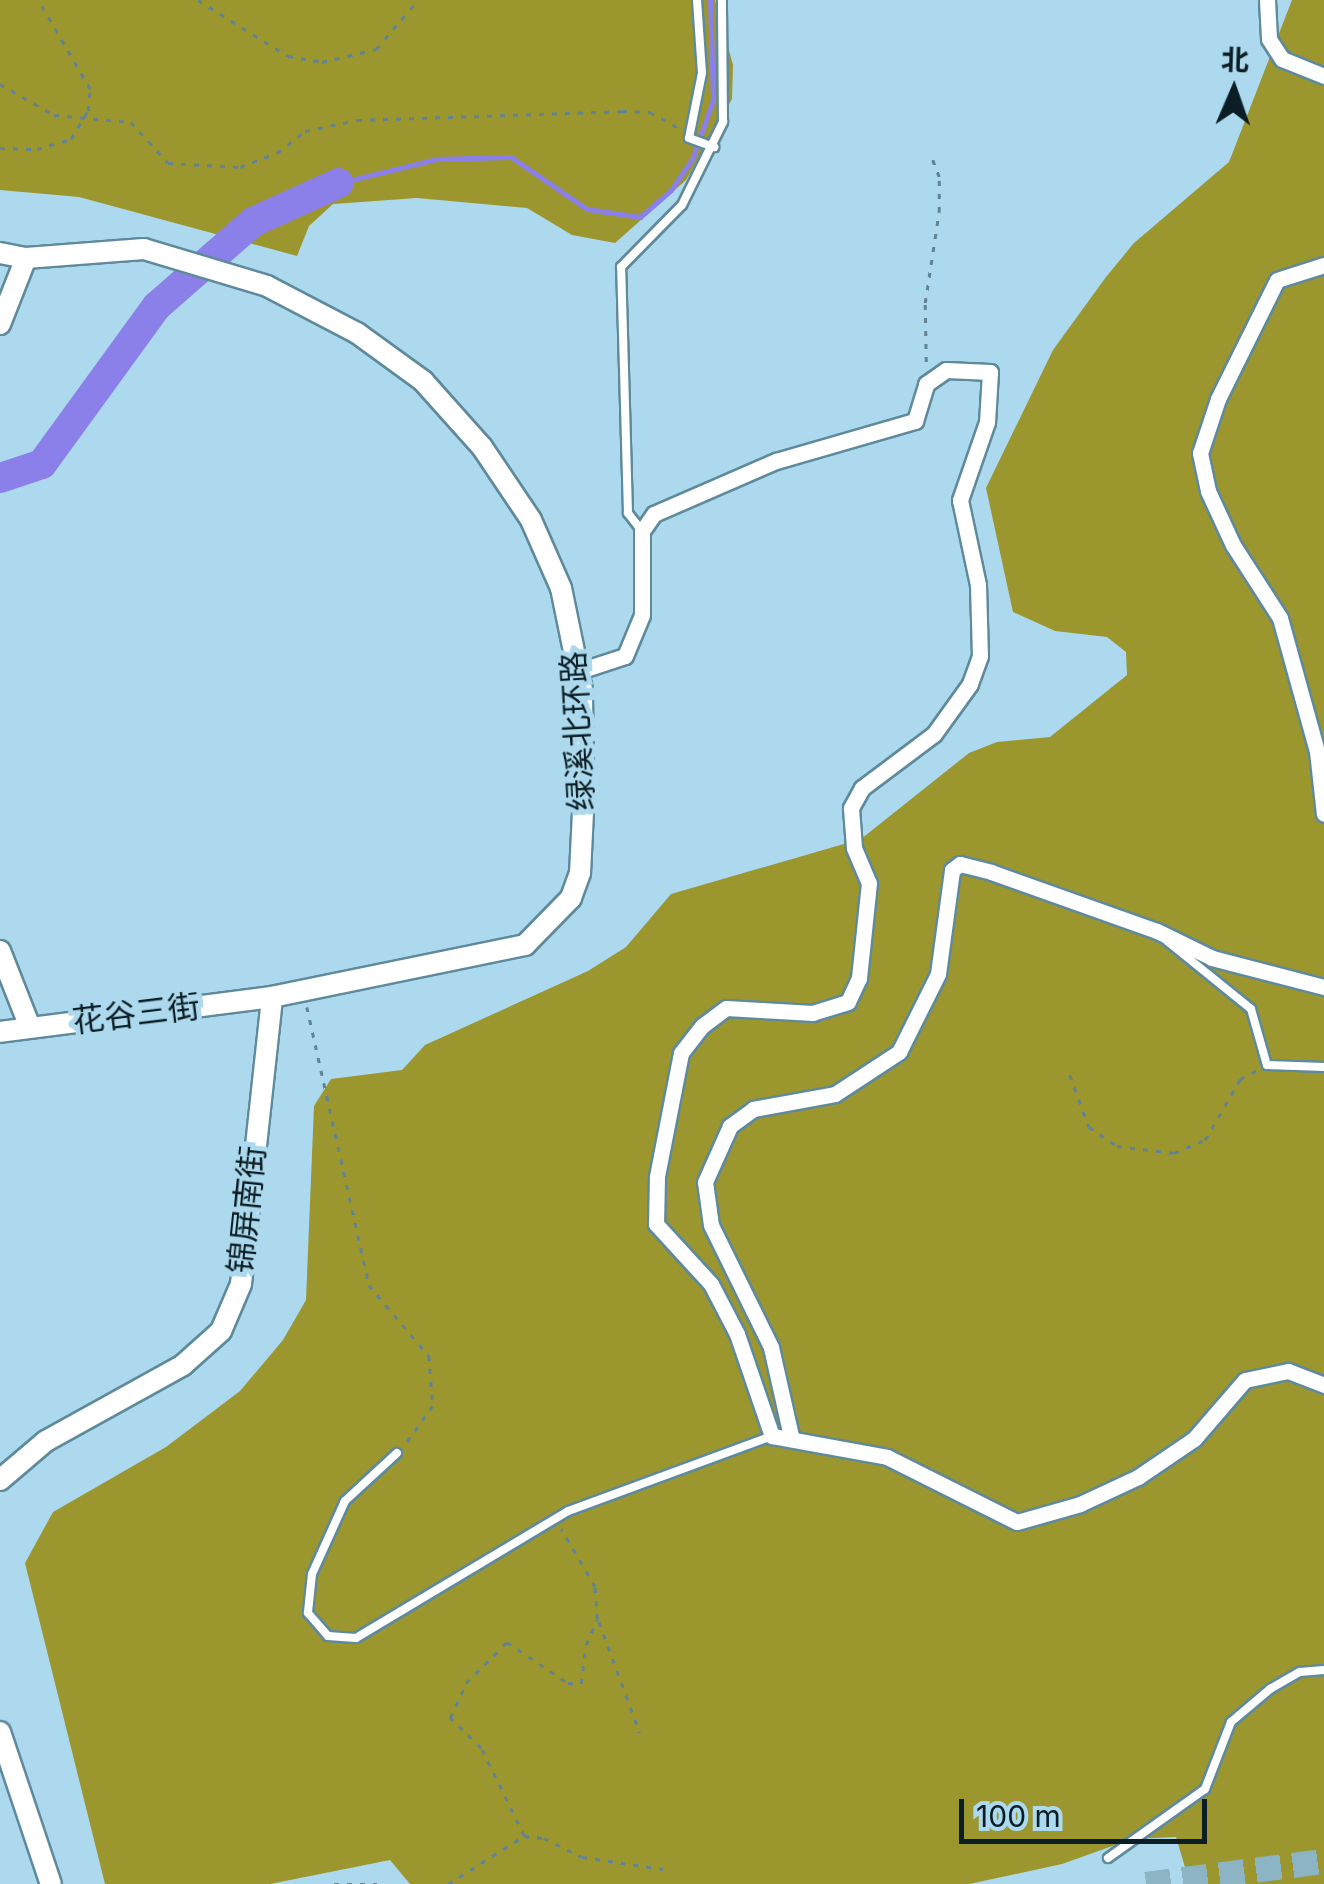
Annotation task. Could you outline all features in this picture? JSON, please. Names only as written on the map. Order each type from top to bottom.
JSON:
[{"type":"street","points":[[1267,0],[1269,39],[1282,59],[1324,76]]},
{"type":"street","name":"绿溪北环路","points":[[0,253],[26,258],[144,248],[256,283],[384,352],[423,381],[482,448],[531,520],[561,588],[579,670],[580,873],[553,923],[525,945],[272,998]]},
{"type":"street","points":[[0,324],[26,258]]},
{"type":"street","points":[[1324,265],[1276,280],[1218,398],[1200,453],[1208,491],[1233,545],[1280,618],[1322,767],[1324,814]]},
{"type":"street","points":[[579,670],[626,656],[642,615],[642,531],[672,504],[776,461],[915,421],[926,384],[946,370],[993,375],[986,422],[960,500],[978,585],[980,656],[943,722],[862,788],[851,808],[854,848],[869,884],[864,954],[848,1002],[813,1013],[726,1008],[702,1026],[681,1053],[658,1177],[656,1224],[710,1284],[738,1334],[772,1436],[791,1436],[887,1457],[1017,1522],[1080,1504],[1138,1477],[1194,1439],[1245,1380],[1288,1371],[1324,1384]]},
{"type":"street","points":[[791,1436],[771,1348],[711,1225],[705,1182],[730,1126],[753,1109],[836,1094],[899,1052],[938,974],[952,870],[960,864],[1157,931],[1212,958],[1324,987]]},
{"type":"street","points":[[0,950],[30,1028]]},
{"type":"street","name":"花谷三街","points":[[0,1032],[272,998]]},
{"type":"street","name":"锦屏南街","points":[[0,1480],[46,1440],[183,1365],[222,1331],[241,1284],[272,998]]},
{"type":"street","points":[[0,1732],[51,1884]]},
{"type":"lane","points":[[697,0],[702,73],[689,138],[711,146]]},
{"type":"lane","points":[[642,531],[628,513],[621,266],[682,205],[711,146],[724,110],[722,0]]},
{"type":"lane","points":[[1157,931],[1194,969],[1251,1009],[1267,1065],[1324,1067]]},
{"type":"lane","points":[[397,1453],[346,1501],[312,1574],[308,1614],[328,1636],[356,1638],[558,1517],[772,1436]]},
{"type":"lane","points":[[1108,1858],[1175,1817],[1205,1789],[1231,1722],[1270,1688],[1300,1672],[1324,1670]]},
{"type":"path","points":[[0,148],[37,149],[71,139],[85,117],[90,89],[38,0]]},
{"type":"path","points":[[198,0],[288,56],[322,62],[376,49],[418,0]]},
{"type":"path","points":[[0,84],[32,108],[132,122],[168,164],[240,167],[277,153],[305,131],[357,120],[650,112],[689,138]]},
{"type":"path","points":[[926,384],[925,304],[939,212],[940,177],[931,156]]},
{"type":"path","points":[[302,991],[369,1286],[429,1356],[435,1382],[433,1406],[397,1453]]},
{"type":"path","points":[[1070,1075],[1089,1127],[1117,1146],[1174,1153],[1205,1140],[1240,1079],[1267,1065]]},
{"type":"path","points":[[524,1836],[482,1748],[450,1718],[466,1683],[506,1642],[568,1683],[581,1684],[597,1620],[595,1586],[569,1550],[558,1517]]},
{"type":"path","points":[[597,1620],[640,1733]]},
{"type":"path","points":[[448,1884],[524,1836],[544,1838],[582,1857],[663,1869]]},
{"type":"path","points":[[334,1884],[377,1884]]},
{"type":"shaded area","points":[[0,0],[715,0],[733,65],[732,99],[686,180],[615,243],[572,235],[527,208],[417,198],[333,204],[309,226],[297,256],[79,197],[0,190]]},
{"type":"shaded area","points":[[1292,0],[1324,0],[1324,1884],[1190,1884],[1176,1837],[1132,1839],[1062,1864],[969,1884],[410,1884],[390,1860],[270,1884],[105,1884],[25,1563],[53,1512],[166,1447],[240,1391],[283,1340],[306,1300],[314,1106],[331,1079],[402,1070],[425,1045],[588,971],[626,947],[671,894],[861,839],[969,753],[997,742],[1050,737],[1127,675],[1126,652],[1107,637],[1055,631],[1013,612],[986,488],[1053,350],[1106,277],[1134,243],[1229,162]]},
{"type":"waterway","points":[[339,183],[437,159],[511,157],[587,209],[640,217],[671,190],[693,157],[713,100],[710,0]]},
{"type":"waterway","points":[[0,478],[42,464],[157,306],[253,222],[339,183]]},
{"type":"tunnel","points":[[1146,1884],[1324,1861]]}]
